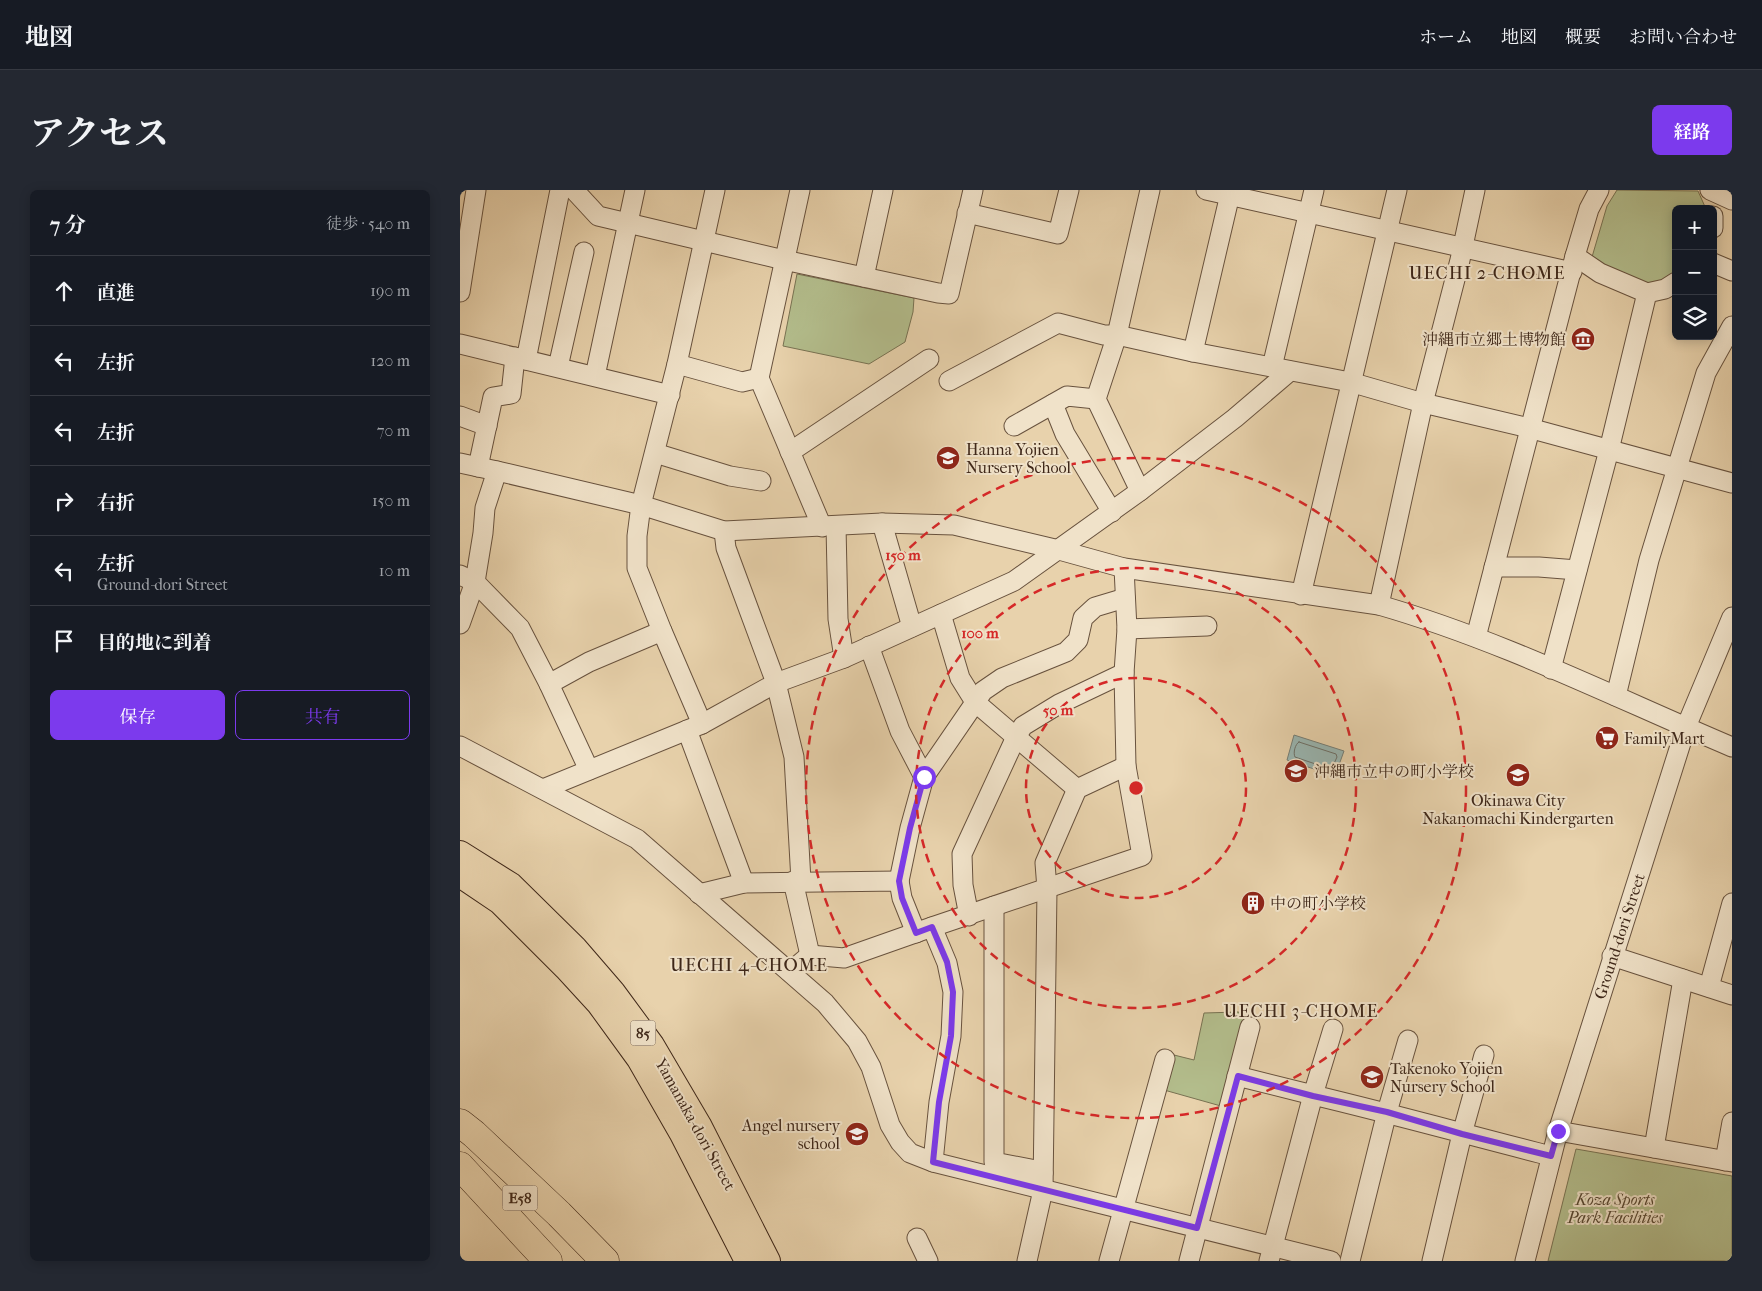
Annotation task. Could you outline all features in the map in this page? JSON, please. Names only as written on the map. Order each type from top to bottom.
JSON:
[{"type":"highway","points":[[460,1123],[558,1214],[604,1261]]},
{"type":"highway","name":"E58","points":[[460,1136],[506,1182],[577,1261]]},
{"type":"highway","name":"E58","points":[[460,1166],[548,1261]]},
{"type":"highway","points":[[460,1173],[530,1261]]},
{"type":"main road","name":"Yamanaka-dori Street","points":[[460,853],[511,885],[575,948],[613,992],[652,1045],[694,1118],[768,1261]]},
{"type":"main road","name":"Yamanaka-dori Street","points":[[460,875],[500,902],[599,1004],[639,1059],[682,1134],[747,1261]]},
{"type":"main road","points":[[460,892],[477,901],[566,968]]},
{"type":"street","points":[[460,292],[476,190]]},
{"type":"street","points":[[560,190],[521,358],[510,394],[493,398],[487,426],[469,465],[641,505],[724,532],[882,523],[954,525],[1059,550],[1124,568],[1379,605],[1476,637],[1732,747]]},
{"type":"street","points":[[574,190],[598,216],[938,294],[949,294],[973,190]]},
{"type":"street","points":[[595,376],[635,190]]},
{"type":"street","points":[[715,190],[678,364],[641,505],[637,536],[637,568],[662,631],[744,883]]},
{"type":"street","points":[[800,190],[758,378],[790,452],[829,526],[838,619],[844,658]]},
{"type":"street","points":[[864,277],[883,190]]},
{"type":"street","points":[[967,213],[1058,234],[1069,190]]},
{"type":"street","points":[[1140,491],[1096,399],[1117,334],[1150,190]]},
{"type":"street","points":[[1206,190],[1230,192],[1308,213],[1463,247],[1574,264],[1647,293],[1665,289],[1672,285]]},
{"type":"street","points":[[544,789],[694,727],[776,684],[844,658],[1014,581],[1112,512],[1235,418],[1281,369],[1308,213],[1314,190]]},
{"type":"street","points":[[1301,595],[1350,382],[1398,190]]},
{"type":"street","points":[[1379,605],[1423,403],[1463,247],[1475,190]]},
{"type":"street","points":[[1476,637],[1529,428],[1589,209],[1599,190]]},
{"type":"street","points":[[1703,190],[1710,205]]},
{"type":"street","points":[[1710,190],[1732,200]]},
{"type":"street","points":[[1193,352],[1230,192]]},
{"type":"street","points":[[558,368],[584,252]]},
{"type":"street","points":[[1717,265],[1732,271]]},
{"type":"street","points":[[1551,669],[1609,450],[1647,293]]},
{"type":"street","points":[[949,381],[1058,323],[1104,335],[1117,334],[1193,352],[1350,382],[1423,403],[1529,428],[1732,483]]},
{"type":"street","points":[[1616,696],[1649,560],[1706,373],[1731,331]]},
{"type":"street","points":[[460,344],[670,395]]},
{"type":"street","points":[[790,452],[929,359]]},
{"type":"street","points":[[678,364],[742,382],[758,378]]},
{"type":"street","points":[[1014,426],[1067,396],[1096,399]]},
{"type":"street","points":[[1053,404],[1065,434],[1112,512]]},
{"type":"street","points":[[460,416],[487,426]]},
{"type":"street","points":[[654,453],[730,476],[761,481]]},
{"type":"street","points":[[460,624],[467,579],[483,534],[485,508],[497,471]]},
{"type":"street","points":[[882,523],[912,627]]},
{"type":"street","points":[[724,532],[726,548],[776,684],[794,757],[797,881],[810,955]]},
{"type":"street","points":[[1494,566],[1577,570]]},
{"type":"street","points":[[790,972],[810,955],[844,958],[1142,856],[1126,766],[1124,673],[1127,629],[1124,568]]},
{"type":"street","points":[[467,579],[520,628],[590,770]]},
{"type":"street","points":[[933,1162],[939,1102],[951,1036],[953,992],[947,962],[902,898],[899,881],[910,828],[924,777],[983,691],[1002,678],[1066,652],[1078,640],[1083,618],[1095,607],[1125,598]]},
{"type":"street","points":[[941,614],[960,678],[975,702],[1077,789]]},
{"type":"street","name":"Ground-dori Street","points":[[1524,1261],[1558,1131],[1612,956],[1686,727],[1732,617]]},
{"type":"street","points":[[1127,629],[1206,626]]},
{"type":"street","points":[[549,684],[589,662],[662,631]]},
{"type":"street","points":[[869,646],[900,731],[924,777]]},
{"type":"street","points":[[968,916],[963,885],[962,854],[1016,737],[1023,726],[1059,704],[1124,673]]},
{"type":"street","points":[[460,746],[637,839],[825,1003],[857,1041],[871,1067],[890,1125],[900,1142],[910,1153],[933,1162],[1043,1182],[1123,1210],[1197,1228],[1271,1254],[1331,1261]]},
{"type":"street","points":[[1027,1261],[1043,1182],[1046,863],[1077,789],[1126,766]]},
{"type":"street","points":[[700,894],[744,883],[899,881]]},
{"type":"street","points":[[1709,987],[1732,903]]},
{"type":"street","points":[[994,906],[994,1162],[1036,1170],[1043,1182]]},
{"type":"street","points":[[1612,956],[1732,995]]},
{"type":"street","points":[[1654,1148],[1683,979]]},
{"type":"street","points":[[1189,1261],[1250,1027]]},
{"type":"street","points":[[1271,1254],[1333,1029]]},
{"type":"street","points":[[1350,1261],[1387,1112],[1408,1040]]},
{"type":"street","points":[[1432,1261],[1462,1134],[1484,1055]]},
{"type":"street","points":[[1109,1261],[1165,1059]]},
{"type":"street","points":[[1238,1076],[1313,1096],[1387,1112],[1462,1134],[1551,1156]]},
{"type":"street","points":[[1558,1131],[1728,1161],[1732,1122]]},
{"type":"street","points":[[917,1238],[928,1261]]},
{"type":"green space","points":[[1617,190],[1698,191],[1704,205],[1672,205],[1672,276],[1651,284],[1630,280],[1592,257],[1607,206]]},
{"type":"green space","points":[[797,274],[914,298],[913,312],[905,342],[869,364],[783,346]]},
{"type":"green space","points":[[1238,1012],[1253,1017],[1228,1108],[1157,1088],[1166,1053],[1194,1060],[1204,1013]]},
{"type":"green space","name":"Koza Sports Park Facilities","points":[[1576,1149],[1732,1176],[1732,1261],[1548,1261]]},
{"type":"water","points":[[1294,735],[1344,751],[1335,776],[1287,760]]},
{"type":"place","name":"沖縄市立郷土博物館","points":[[1583,339]]},
{"type":"place","name":"Hanna Yojien Nursery School","points":[[948,458]]},
{"type":"place","name":"FamilyMart","points":[[1607,738]]},
{"type":"place","name":"沖縄市立中の町小学校","points":[[1296,771]]},
{"type":"place","name":"Okinawa City Nakanomachi Kindergarten","points":[[1518,775]]},
{"type":"place","name":"中の町小学校","points":[[1253,903]]},
{"type":"place","name":"Takenoko Yojien Nursery School","points":[[1372,1077]]},
{"type":"place","name":"Angel nursery school","points":[[857,1134]]},
{"type":"district","name":"UECHI 2-CHOME","points":[[1487,273]]},
{"type":"district","name":"UECHI 4-CHOME","points":[[749,965]]},
{"type":"district","name":"UECHI 3-CHOME","points":[[1301,1011]]},
{"type":"route","points":[[924,777],[910,828],[899,881],[902,898],[916,933],[932,927],[947,962],[953,992],[951,1036],[939,1102],[933,1162],[1197,1228],[1238,1076],[1313,1096],[1387,1112],[1462,1134],[1551,1156],[1558,1131]]}]
